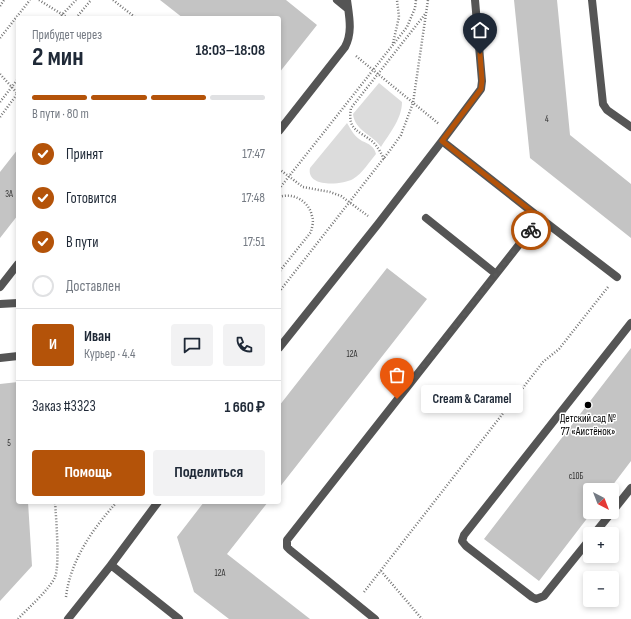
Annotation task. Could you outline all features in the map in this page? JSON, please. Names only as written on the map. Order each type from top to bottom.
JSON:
[{"type":"lane","points":[[337,0],[348,9]]},
{"type":"lane","points":[[281,128],[345,47],[349,39],[350,31],[347,0]]},
{"type":"lane","points":[[281,345],[378,224],[481,89],[482,81],[475,0]]},
{"type":"lane","points":[[592,0],[603,104],[607,110],[631,127]]},
{"type":"lane","points":[[442,141],[616,277]]},
{"type":"lane","points":[[426,218],[496,274]]},
{"type":"lane","points":[[375,619],[290,550],[287,547],[287,540],[540,218]]},
{"type":"lane","points":[[0,287],[16,267]]},
{"type":"lane","points":[[0,304],[16,302]]},
{"type":"lane","points":[[583,548],[546,594],[541,598],[536,599],[466,546],[462,541],[464,535],[631,323]]},
{"type":"lane","points":[[0,358],[16,356]]},
{"type":"lane","points":[[619,503],[631,488]]},
{"type":"lane","points":[[68,619],[157,504]]},
{"type":"lane","points":[[600,527],[606,519]]},
{"type":"lane","points":[[111,565],[178,619]]},
{"type":"path","points":[[0,6],[4,0]]},
{"type":"path","points":[[17,16],[30,0]]},
{"type":"path","points":[[39,0],[65,16]]},
{"type":"path","points":[[62,14],[76,0]]},
{"type":"path","points":[[78,16],[91,0]]},
{"type":"path","points":[[113,0],[134,16]]},
{"type":"path","points":[[393,45],[399,17],[397,0]]},
{"type":"path","points":[[281,186],[407,27],[415,8],[416,0]]},
{"type":"path","points":[[281,289],[401,135],[413,103],[428,0]]},
{"type":"path","points":[[384,158],[373,142],[356,131],[351,123],[351,108],[427,12]]},
{"type":"path","points":[[0,38],[16,18]]},
{"type":"path","points":[[345,47],[448,132]]},
{"type":"path","points":[[0,74],[16,92]]},
{"type":"path","points":[[0,102],[16,82]]},
{"type":"path","points":[[0,117],[16,97]]},
{"type":"path","points":[[281,170],[303,187],[342,196],[370,218]]},
{"type":"path","points":[[281,197],[290,196],[298,198],[304,202],[309,208],[313,224],[311,232],[281,270]]},
{"type":"path","points":[[356,604],[543,362],[559,349],[616,277]]},
{"type":"path","points":[[18,619],[48,586],[55,576],[57,565],[56,504]]},
{"type":"path","points":[[66,604],[67,590],[77,559],[100,521],[115,504]]},
{"type":"path","points":[[381,570],[422,619]]},
{"type":"shaded area","points":[[379,83],[402,102],[400,114],[381,147],[360,128],[354,120],[353,114]]},
{"type":"shaded area","points":[[347,123],[355,135],[371,146],[376,154],[360,174],[348,181],[341,183],[326,183],[313,179],[310,174],[310,168]]},
{"type":"building","points":[[160,0],[286,0],[317,25],[281,70],[281,16],[180,16]]},
{"type":"building","points":[[514,0],[557,0],[570,135],[631,184],[631,238],[530,158]]},
{"type":"building","points":[[16,152],[16,218],[0,238],[0,172]]},
{"type":"building","points":[[387,268],[427,299],[281,485],[281,403]]},
{"type":"building","points":[[631,348],[631,461],[614,483],[583,483],[583,519],[587,519],[539,581],[484,539]]},
{"type":"building","points":[[16,382],[16,504],[28,504],[32,566],[0,601],[0,384]]},
{"type":"building","points":[[202,504],[266,504],[227,554],[310,619],[229,619],[194,592],[177,537]]},
{"type":"way so far","points":[[397,399],[531,230]]},
{"type":"place","name":"Cream & Caramel","points":[[397,399]]},
{"type":"place","name":"Детский сад № 77 «Аистёнок»","points":[[588,405]]},
{"type":"route","points":[[480,54],[482,81],[481,89],[442,141],[540,218],[531,230]]}]
